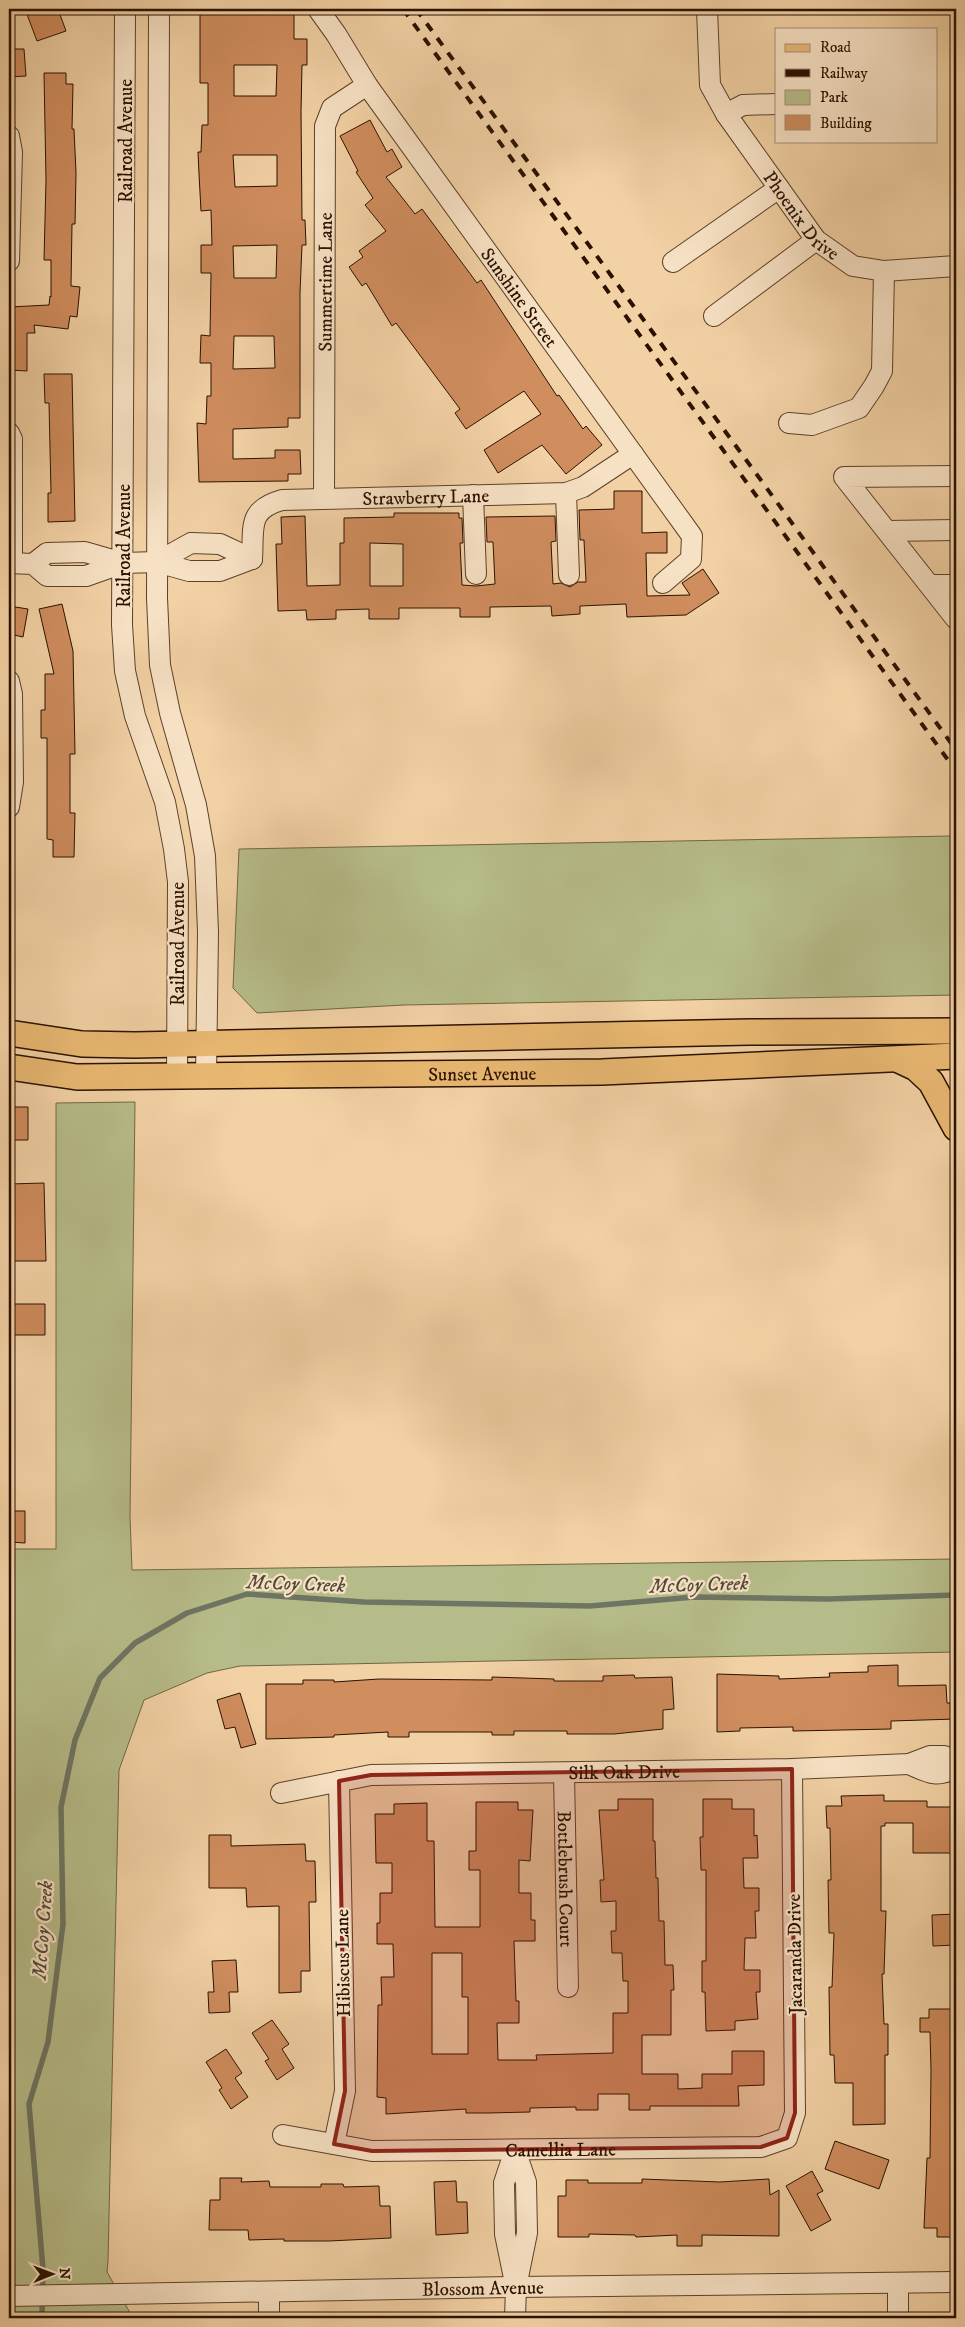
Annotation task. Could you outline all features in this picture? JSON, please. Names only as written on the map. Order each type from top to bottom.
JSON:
[{"type":"main road","name":"Sunset Avenue","points":[[9,1033],[82,1044],[177,1044],[750,1032],[949,1031]]},
{"type":"main road","points":[[944,1105],[941,1083],[949,1056],[949,1031]]},
{"type":"main road","name":"Sunset Avenue","points":[[9,1067],[78,1077],[206,1077],[602,1072],[899,1060],[949,1056]]},
{"type":"main road","points":[[899,1060],[916,1068],[930,1082],[956,1128]]},
{"type":"street","name":"Railroad Avenue","points":[[125,9],[122,625],[125,671],[135,716],[165,802],[174,849],[178,882],[177,1077]]},
{"type":"street","name":"Railroad Avenue","points":[[160,9],[157,562],[160,664],[170,714],[196,805],[205,856],[208,922],[206,1077]]},
{"type":"street","name":"Sunshine Street","points":[[318,9],[336,34],[367,85],[692,536],[691,559],[663,583]]},
{"type":"street","name":"Phoenix Drive","points":[[707,9],[710,86],[726,114],[816,240],[853,266],[884,271],[956,266]]},
{"type":"street","name":"Summertime Lane","points":[[324,498],[325,126],[332,108],[367,85]]},
{"type":"street","points":[[726,114],[742,105],[775,104]]},
{"type":"street","points":[[9,136],[12,152],[9,261]]},
{"type":"street","points":[[673,262],[779,188]]},
{"type":"street","points":[[714,316],[816,240]]},
{"type":"street","points":[[789,423],[812,425],[859,408],[874,386],[882,370],[884,271]]},
{"type":"street","points":[[9,433],[12,439],[10,563],[33,564],[47,553],[86,552],[123,563],[157,562],[190,571],[220,571],[252,558]]},
{"type":"street","name":"Strawberry Lane","points":[[252,558],[254,520],[266,504],[282,500],[324,498],[566,493],[583,488],[633,454]]},
{"type":"street","points":[[956,476],[844,476],[956,619]]},
{"type":"street","points":[[566,493],[568,575]]},
{"type":"street","points":[[473,495],[476,574]]},
{"type":"street","points":[[887,530],[956,530]]},
{"type":"street","points":[[157,562],[190,543],[220,544],[252,558]]},
{"type":"street","points":[[930,585],[956,585]]},
{"type":"street","points":[[9,681],[12,694],[14,782],[9,807]]},
{"type":"street","name":"Silk Oak Drive","points":[[281,1793],[371,1775],[792,1769],[909,1764],[930,1756],[944,1756],[956,1761]]},
{"type":"street","name":"Silk Oak Drive","points":[[909,1764],[930,1774],[944,1774],[956,1768]]},
{"type":"street","name":"Jacaranda Drive","points":[[787,2138],[795,2112],[792,1769]]},
{"type":"street","name":"Bottlebrush Court","points":[[564,1773],[568,1987]]},
{"type":"street","name":"Hibiscus Lane","points":[[334,2144],[345,2091],[339,1781]]},
{"type":"street","name":"Camellia Lane","points":[[283,2135],[372,2151],[761,2146],[787,2138]]},
{"type":"street","points":[[515,2150],[504,2183],[505,2234],[516,2287],[515,2318]]},
{"type":"street","name":"Blossom Avenue","points":[[9,2296],[108,2296],[516,2287],[956,2282]]},
{"type":"street","points":[[898,2284],[898,2318]]},
{"type":"street","points":[[269,2292],[269,2318]]},
{"type":"highlighted area","points":[[792,1769],[795,2113],[787,2138],[761,2147],[372,2151],[334,2144],[345,2091],[339,1781],[371,1775]]},
{"type":"green space","points":[[951,836],[956,843],[956,995],[404,1005],[257,1013],[233,988],[239,849]]},
{"type":"green space","points":[[135,1102],[130,1516],[132,1570],[956,1559],[956,1652],[240,1666],[207,1673],[144,1700],[119,1770],[107,2272],[133,2318],[9,2318],[9,1549],[56,1549],[56,1103]]},
{"type":"building","points":[[25,9],[58,9],[66,31],[37,41]]},
{"type":"building","points":[[200,9],[294,9],[294,39],[307,39],[307,65],[302,65],[301,112],[302,220],[305,220],[306,245],[302,245],[300,293],[300,418],[288,418],[288,427],[233,429],[233,459],[275,458],[275,450],[300,450],[301,474],[288,474],[288,481],[199,482],[197,423],[206,424],[207,396],[211,396],[211,363],[200,363],[201,335],[210,336],[211,273],[201,273],[201,245],[212,245],[211,210],[201,211],[198,152],[201,152],[202,125],[208,125],[208,83],[200,83]],"holes":[[[234,65],[277,65],[276,96],[234,96]],[[233,155],[277,155],[277,186],[235,187]],[[277,245],[276,278],[234,278],[233,246]],[[234,336],[274,336],[275,368],[233,369]]]},
{"type":"building","points":[[9,49],[24,49],[26,76],[9,77]]},
{"type":"building","points":[[44,73],[66,73],[66,84],[73,84],[72,129],[74,129],[76,173],[75,224],[72,224],[71,286],[80,287],[77,317],[70,316],[68,329],[34,325],[35,333],[27,333],[27,371],[9,370],[9,307],[49,305],[51,297],[51,260],[44,260],[46,180]]},
{"type":"building","points":[[370,120],[387,152],[392,149],[402,167],[386,177],[415,214],[422,209],[477,283],[481,280],[557,396],[559,395],[583,429],[586,426],[602,445],[566,474],[542,445],[498,473],[484,450],[541,414],[524,391],[466,429],[455,413],[460,409],[396,323],[392,326],[366,283],[362,286],[349,267],[363,257],[359,251],[386,231],[365,205],[373,198],[356,172],[358,171],[340,136]]},
{"type":"building","points":[[44,374],[72,374],[75,521],[48,522],[48,493],[51,493],[49,403],[45,403]]},
{"type":"building","points":[[614,491],[642,491],[642,533],[667,532],[667,553],[646,553],[647,596],[690,595],[682,583],[703,569],[719,593],[686,615],[627,617],[626,604],[580,606],[580,614],[552,616],[551,606],[490,607],[490,617],[460,617],[460,608],[399,608],[399,619],[369,619],[369,609],[336,610],[336,619],[307,620],[306,610],[278,611],[276,544],[282,544],[281,517],[305,516],[307,586],[340,585],[340,543],[344,543],[344,518],[394,517],[394,513],[459,513],[459,518],[462,518],[463,543],[460,543],[462,585],[476,586],[495,584],[493,542],[487,542],[486,517],[555,516],[556,541],[551,542],[553,584],[561,583],[570,587],[578,582],[586,582],[584,540],[580,540],[579,510],[614,509]],"holes":[[[370,543],[403,544],[403,586],[370,586]]]},
{"type":"building","points":[[62,604],[73,651],[75,754],[70,754],[70,813],[75,813],[74,857],[53,857],[53,840],[47,839],[47,738],[41,738],[41,710],[45,710],[45,674],[54,674],[39,609]]},
{"type":"building","points":[[9,606],[28,609],[23,637],[9,634]]},
{"type":"building","points":[[9,1107],[28,1107],[28,1140],[9,1140]]},
{"type":"building","points":[[44,1183],[46,1261],[9,1261],[9,1184]]},
{"type":"building","points":[[9,1304],[45,1304],[45,1335],[9,1335]]},
{"type":"building","points":[[9,1511],[25,1511],[25,1543],[9,1542]]},
{"type":"building","points":[[898,1665],[898,1686],[946,1685],[947,1703],[956,1703],[956,1719],[891,1721],[891,1729],[793,1731],[793,1727],[740,1728],[740,1731],[717,1732],[717,1674],[779,1676],[779,1679],[830,1677],[829,1673],[868,1672],[868,1666]]},
{"type":"building","points":[[634,1675],[635,1678],[672,1677],[674,1709],[663,1710],[663,1729],[614,1734],[567,1734],[567,1731],[514,1731],[514,1735],[492,1735],[492,1732],[409,1732],[409,1737],[388,1737],[388,1732],[334,1735],[334,1737],[266,1739],[266,1684],[303,1684],[303,1680],[334,1680],[334,1682],[379,1679],[492,1680],[492,1677],[554,1679],[554,1681],[603,1681],[603,1676]]},
{"type":"building","points":[[240,1693],[256,1744],[241,1748],[235,1727],[225,1729],[217,1700]]},
{"type":"building","points":[[884,1795],[884,1801],[927,1801],[927,1807],[956,1807],[956,1853],[913,1853],[913,1823],[885,1823],[885,1826],[881,1826],[881,1911],[886,1911],[884,1974],[882,1974],[884,2024],[888,2024],[888,2055],[885,2055],[885,2124],[853,2125],[853,2083],[835,2083],[834,2055],[830,2055],[829,1987],[832,1987],[834,1933],[829,1933],[828,1880],[831,1880],[830,1828],[827,1828],[826,1806],[842,1806],[841,1796]]},
{"type":"building","points":[[618,1799],[653,1799],[653,1841],[655,1841],[656,1878],[658,1878],[659,1921],[664,1921],[665,1965],[673,1965],[674,1990],[671,1990],[671,2035],[642,2035],[642,2074],[678,2074],[678,2089],[702,2088],[702,2074],[732,2074],[732,2051],[764,2051],[764,2085],[738,2086],[739,2106],[650,2106],[650,2110],[629,2110],[629,2094],[598,2094],[598,2110],[576,2110],[576,2107],[530,2108],[530,2112],[466,2113],[466,2109],[386,2114],[386,2098],[377,2097],[378,2005],[382,2005],[381,1977],[394,1977],[393,1944],[377,1944],[377,1923],[380,1923],[380,1893],[392,1893],[392,1863],[376,1863],[375,1814],[394,1814],[394,1804],[427,1803],[427,1841],[434,1841],[435,1927],[480,1927],[480,1870],[469,1870],[469,1851],[476,1851],[476,1802],[518,1802],[518,1810],[533,1810],[530,1861],[519,1860],[519,1893],[531,1893],[531,1920],[535,1920],[535,1941],[514,1941],[516,2001],[519,2001],[519,2023],[497,2023],[498,2060],[537,2060],[536,2055],[613,2053],[613,2013],[628,2013],[628,1981],[623,1981],[622,1953],[612,1953],[611,1931],[616,1931],[616,1901],[601,1902],[600,1880],[604,1880],[599,1810],[618,1810]],"holes":[[[432,1953],[462,1953],[462,1997],[468,1997],[468,2054],[432,2054]]]},
{"type":"building","points":[[703,1799],[732,1799],[732,1809],[754,1809],[754,1836],[757,1835],[758,1858],[743,1858],[744,1888],[759,1888],[759,1911],[755,1911],[756,1938],[745,1938],[744,1970],[760,1970],[760,1992],[756,1992],[758,2019],[735,2021],[735,2030],[706,2031],[705,1992],[702,1992],[702,1961],[706,1961],[706,1870],[701,1870],[700,1837],[703,1837]]},
{"type":"building","points":[[209,1835],[231,1835],[231,1846],[305,1844],[306,1861],[315,1861],[316,1902],[309,1902],[310,1971],[301,1971],[301,1992],[279,1993],[279,1906],[247,1907],[246,1888],[209,1888]]},
{"type":"building","points":[[956,1914],[956,1945],[933,1946],[932,1915]]},
{"type":"building","points":[[236,1960],[238,1992],[229,1992],[230,2012],[209,2013],[208,1992],[214,1992],[212,1961]]},
{"type":"building","points":[[929,2009],[956,2009],[956,2237],[937,2237],[937,2228],[924,2228],[927,2158],[930,2158],[931,2070],[930,2032],[920,2032],[920,2018],[929,2018]]},
{"type":"building","points":[[272,2020],[289,2044],[282,2049],[294,2068],[277,2080],[265,2061],[269,2059],[252,2033]]},
{"type":"building","points":[[226,2049],[242,2073],[235,2078],[248,2097],[231,2109],[219,2090],[222,2088],[206,2062]]},
{"type":"building","points":[[835,2141],[889,2160],[879,2189],[825,2169]]},
{"type":"building","points":[[812,2171],[823,2191],[817,2194],[831,2220],[811,2231],[786,2186]]},
{"type":"building","points":[[220,2178],[242,2178],[241,2182],[269,2181],[270,2187],[321,2187],[321,2184],[343,2184],[344,2187],[379,2186],[380,2206],[390,2206],[391,2238],[329,2241],[249,2240],[248,2230],[209,2230],[210,2200],[220,2200]]},
{"type":"building","points":[[642,2179],[720,2182],[769,2179],[770,2195],[779,2190],[779,2236],[702,2235],[702,2246],[677,2246],[677,2235],[636,2237],[635,2235],[589,2234],[589,2237],[558,2237],[558,2196],[566,2196],[566,2180],[588,2180],[588,2183],[642,2183]]},
{"type":"building","points":[[456,2181],[457,2202],[467,2202],[468,2233],[436,2235],[434,2182]]},
{"type":"waterway","name":"McCoy Creek","points":[[45,2318],[42,2315],[43,2269],[29,2104],[48,2042],[63,1924],[61,1807],[75,1740],[100,1678],[135,1643],[187,1613],[247,1594],[364,1602],[590,1606],[694,1597],[827,1599],[956,1595]]},
{"type":"railway","points":[[403,9],[956,771]]},
{"type":"railway","points":[[416,9],[956,750]]}]
